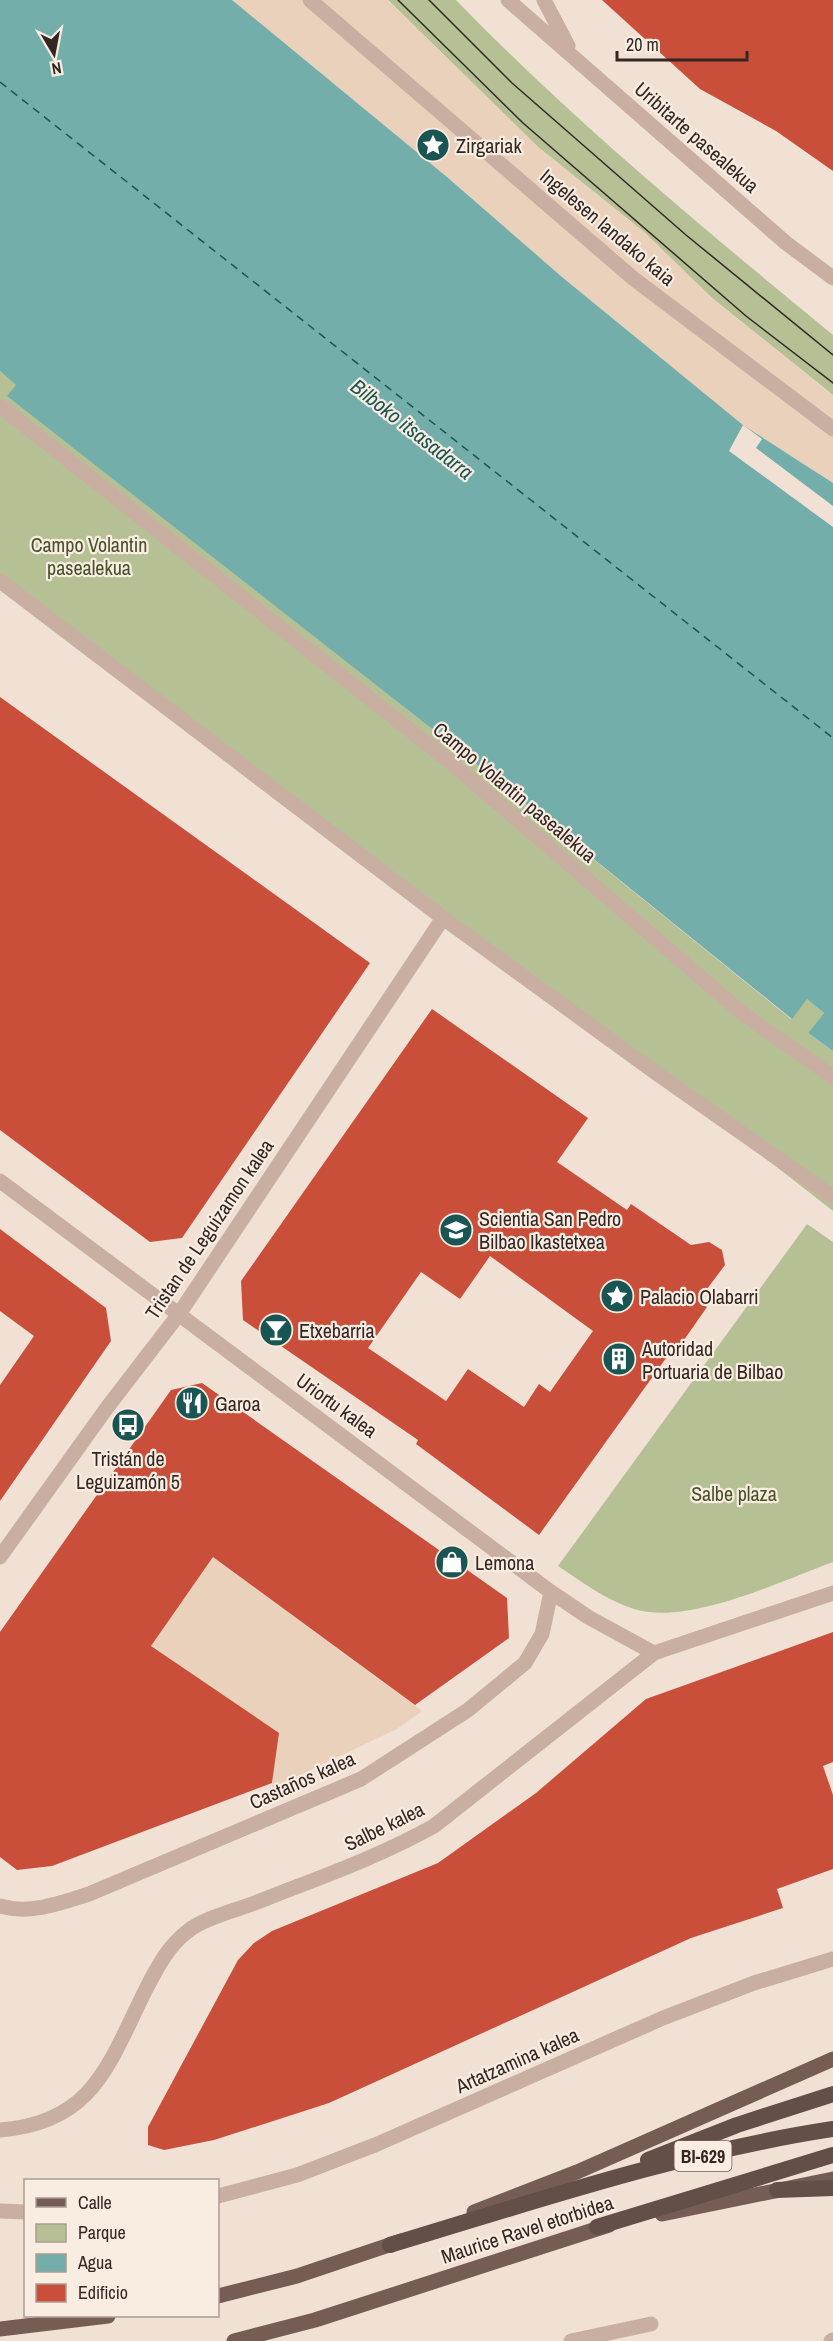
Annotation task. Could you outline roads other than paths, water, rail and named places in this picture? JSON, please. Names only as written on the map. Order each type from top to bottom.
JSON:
[{"type":"highway","points":[[575,2189],[737,2125],[833,2094]]},
{"type":"highway","name":"BI-629","points":[[575,2189],[683,2160],[833,2129]]},
{"type":"highway","name":"Maurice Ravel etorbidea","points":[[597,2227],[833,2155]]},
{"type":"highway","points":[[777,2190],[833,2188]]},
{"type":"highway","name":"Maurice Ravel etorbidea","points":[[390,2245],[575,2189]]},
{"type":"main road","name":"Maurice Ravel etorbidea","points":[[219,2296],[297,2276],[390,2245],[577,2172],[833,2059]]},
{"type":"main road","points":[[597,2227],[833,2179]]},
{"type":"main road","name":"Maurice Ravel etorbidea","points":[[234,2341],[315,2320],[597,2227]]},
{"type":"main road","points":[[0,2329],[100,2317]]},
{"type":"street","name":"Ingelesen landako kaia","points":[[310,0],[634,279],[833,429]]},
{"type":"street","name":"Uribitarte pasealekua","points":[[508,0],[573,54],[786,243],[833,278]]},
{"type":"street","points":[[544,0],[573,54]]},
{"type":"street","name":"Campo Volantin pasealekua","points":[[0,406],[455,766],[742,1013],[833,1077]]},
{"type":"street","points":[[0,581],[443,918],[656,1073],[833,1197]]},
{"type":"street","name":"Tristan de Leguizamon kalea","points":[[0,1557],[106,1409],[179,1314],[443,918]]},
{"type":"street","name":"Uriortu kalea","points":[[0,1181],[551,1592],[588,1617],[654,1653]]},
{"type":"street","name":"Castaños kalea","points":[[0,1906],[16,1910],[45,1907],[89,1894],[362,1779],[468,1710],[525,1663],[542,1634],[551,1592]]},
{"type":"street","name":"Salbe kalea","points":[[0,2130],[28,2128],[59,2116],[92,2092],[122,2041],[160,1961],[189,1929],[397,1847],[434,1826],[654,1653],[833,1593]]},
{"type":"street","name":"Artatzamina kalea","points":[[219,2196],[297,2175],[375,2145],[663,2018],[754,1983],[833,1959]]},
{"type":"street","points":[[0,2211],[24,2212]]},
{"type":"street","points":[[571,2341],[651,2324]]},
{"type":"water","name":"Bilboko itsasadarra","points":[[0,0],[232,0],[447,177],[562,277],[743,425],[833,483],[833,1051],[808,1033],[824,1013],[807,999],[792,1019],[455,747],[7,396],[16,385],[0,371]]},
{"type":"tram line","points":[[398,0],[523,123],[746,316],[833,383]]},
{"type":"tram line","points":[[429,0],[512,83],[686,235],[833,355]]},
{"type":"place","name":"Zirgariak","points":[[433,145]]},
{"type":"place","name":"Scientia San Pedro Bilbao Ikastetxea","points":[[456,1230]]},
{"type":"place","name":"Palacio Olabarri","points":[[617,1296]]},
{"type":"place","name":"Etxebarria","points":[[276,1330]]},
{"type":"place","name":"Autoridad Portuaria de Bilbao","points":[[619,1359]]},
{"type":"place","name":"Garoa","points":[[192,1403]]},
{"type":"place","name":"Tristán de Leguizamón 5","points":[[128,1425]]},
{"type":"place","name":"Lemona","points":[[452,1562]]},
{"type":"park label","name":"Salbe plaza","points":[[734,1493]]}]
